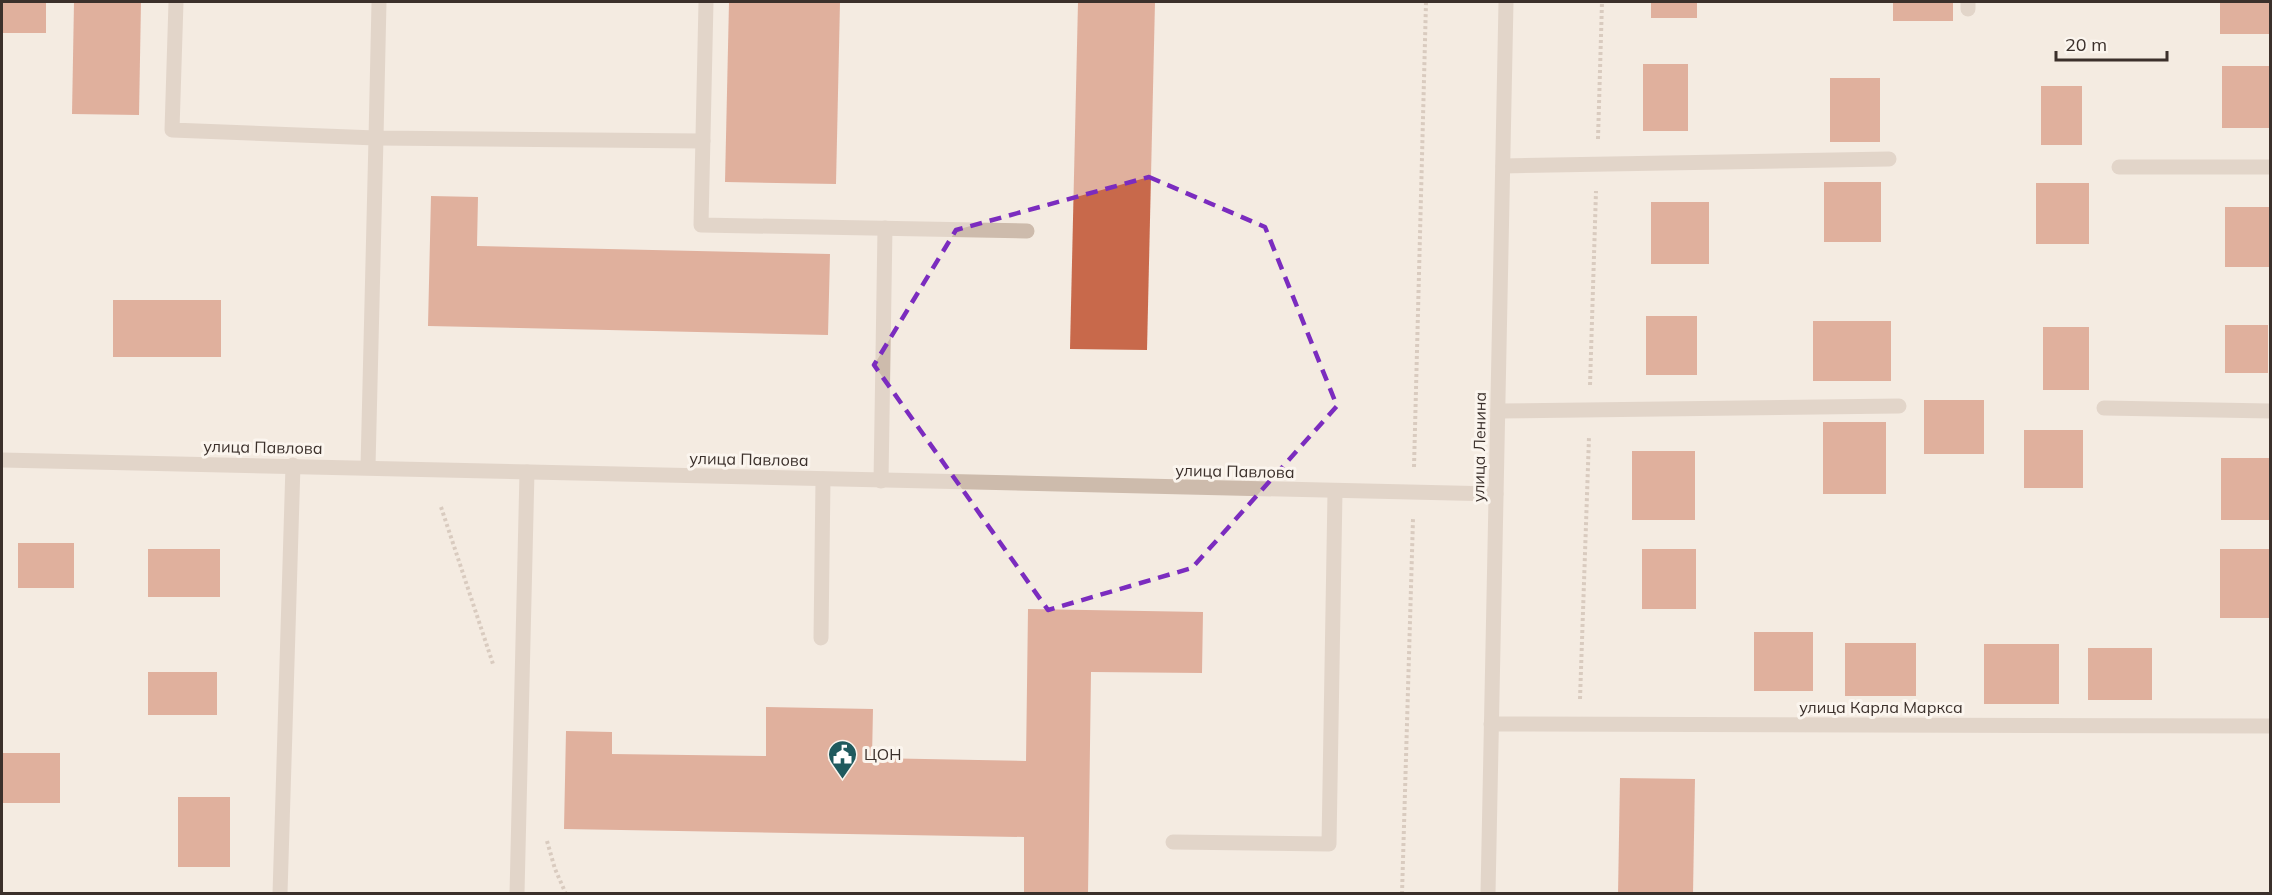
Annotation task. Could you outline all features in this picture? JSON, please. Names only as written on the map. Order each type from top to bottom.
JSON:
[{"type":"street","points":[[176,2],[172,130],[376,138],[703,141]]},
{"type":"street","points":[[368,467],[379,2]]},
{"type":"street","points":[[706,2],[701,225],[1027,231]]},
{"type":"street","name":"улица Ленина","points":[[1488,894],[1506,2]]},
{"type":"street","points":[[1503,166],[1889,159]]},
{"type":"street","points":[[2119,168],[2271,166]]},
{"type":"street","points":[[881,481],[885,228]]},
{"type":"street","points":[[1498,411],[1899,406]]},
{"type":"street","points":[[2104,408],[2271,411]]},
{"type":"street","name":"улица Павлова","points":[[2,460],[1496,494]]},
{"type":"street","points":[[280,894],[293,465]]},
{"type":"street","points":[[517,894],[527,472]]},
{"type":"street","points":[[821,638],[823,479]]},
{"type":"street","points":[[1173,842],[1329,844],[1335,492]]},
{"type":"street","name":"улица Карла Маркса","points":[[1491,724],[2271,726]]},
{"type":"path","points":[[1402,894],[1426,2]]},
{"type":"path","points":[[1580,724],[1602,2]]},
{"type":"highlighted area","points":[[1149,177],[1265,227],[1337,406],[1192,568],[1048,610],[874,365],[956,230]]},
{"type":"building","points":[[2,2],[46,2],[46,33],[2,33]]},
{"type":"building","points":[[74,2],[141,2],[139,115],[72,114]]},
{"type":"building","points":[[729,2],[840,2],[836,184],[725,182]]},
{"type":"building","points":[[1078,2],[1155,2],[1147,350],[1070,349]]},
{"type":"building","points":[[1651,2],[1697,2],[1697,18],[1651,18]]},
{"type":"building","points":[[1893,2],[1953,2],[1953,21],[1893,21]]},
{"type":"building","points":[[2220,2],[2270,2],[2270,34],[2220,34]]},
{"type":"building","points":[[1643,64],[1688,64],[1688,131],[1643,131]]},
{"type":"building","points":[[2222,66],[2270,66],[2270,128],[2222,128]]},
{"type":"building","points":[[1830,78],[1880,78],[1880,142],[1830,142]]},
{"type":"building","points":[[2041,86],[2082,86],[2082,145],[2041,145]]},
{"type":"building","points":[[1824,182],[1881,182],[1881,242],[1824,242]]},
{"type":"building","points":[[2036,183],[2089,183],[2089,244],[2036,244]]},
{"type":"building","points":[[431,196],[478,197],[477,246],[830,254],[828,335],[428,326]]},
{"type":"building","points":[[1651,202],[1709,202],[1709,264],[1651,264]]},
{"type":"building","points":[[2225,207],[2270,207],[2270,267],[2225,267]]},
{"type":"building","points":[[113,300],[221,300],[221,357],[113,357]]},
{"type":"building","points":[[1646,316],[1697,316],[1697,375],[1646,375]]},
{"type":"building","points":[[1813,321],[1891,321],[1891,381],[1813,381]]},
{"type":"building","points":[[2225,325],[2268,325],[2268,373],[2225,373]]},
{"type":"building","points":[[2043,327],[2089,327],[2089,390],[2043,390]]},
{"type":"building","points":[[1924,400],[1984,400],[1984,454],[1924,454]]},
{"type":"building","points":[[1823,422],[1886,422],[1886,494],[1823,494]]},
{"type":"building","points":[[2024,430],[2083,430],[2083,488],[2024,488]]},
{"type":"building","points":[[1632,451],[1695,451],[1695,520],[1632,520]]},
{"type":"building","points":[[2221,458],[2270,458],[2270,520],[2221,520]]},
{"type":"building","points":[[18,543],[74,543],[74,588],[18,588]]},
{"type":"building","points":[[148,549],[220,549],[220,597],[148,597]]},
{"type":"building","points":[[1642,549],[1696,549],[1696,609],[1642,609]]},
{"type":"building","points":[[2220,549],[2270,549],[2270,618],[2220,618]]},
{"type":"building","points":[[1028,609],[1203,612],[1202,673],[1091,672],[1088,894],[1024,894],[1024,837],[564,829],[566,731],[612,732],[612,754],[766,756],[766,707],[873,709],[872,758],[1026,761]]},
{"type":"building","points":[[1754,632],[1813,632],[1813,691],[1754,691]]},
{"type":"building","points":[[1845,643],[1916,643],[1916,696],[1845,696]]},
{"type":"building","points":[[1984,644],[2059,644],[2059,704],[1984,704]]},
{"type":"building","points":[[2088,648],[2152,648],[2152,700],[2088,700]]},
{"type":"building","points":[[148,672],[217,672],[217,715],[148,715]]},
{"type":"building","points":[[2,753],[60,753],[60,803],[2,803]]},
{"type":"building","points":[[1620,778],[1695,779],[1693,894],[1618,894]]},
{"type":"building","points":[[178,797],[230,797],[230,867],[178,867]]},
{"type":"place","name":"ЦОН","points":[[843,780]]}]
